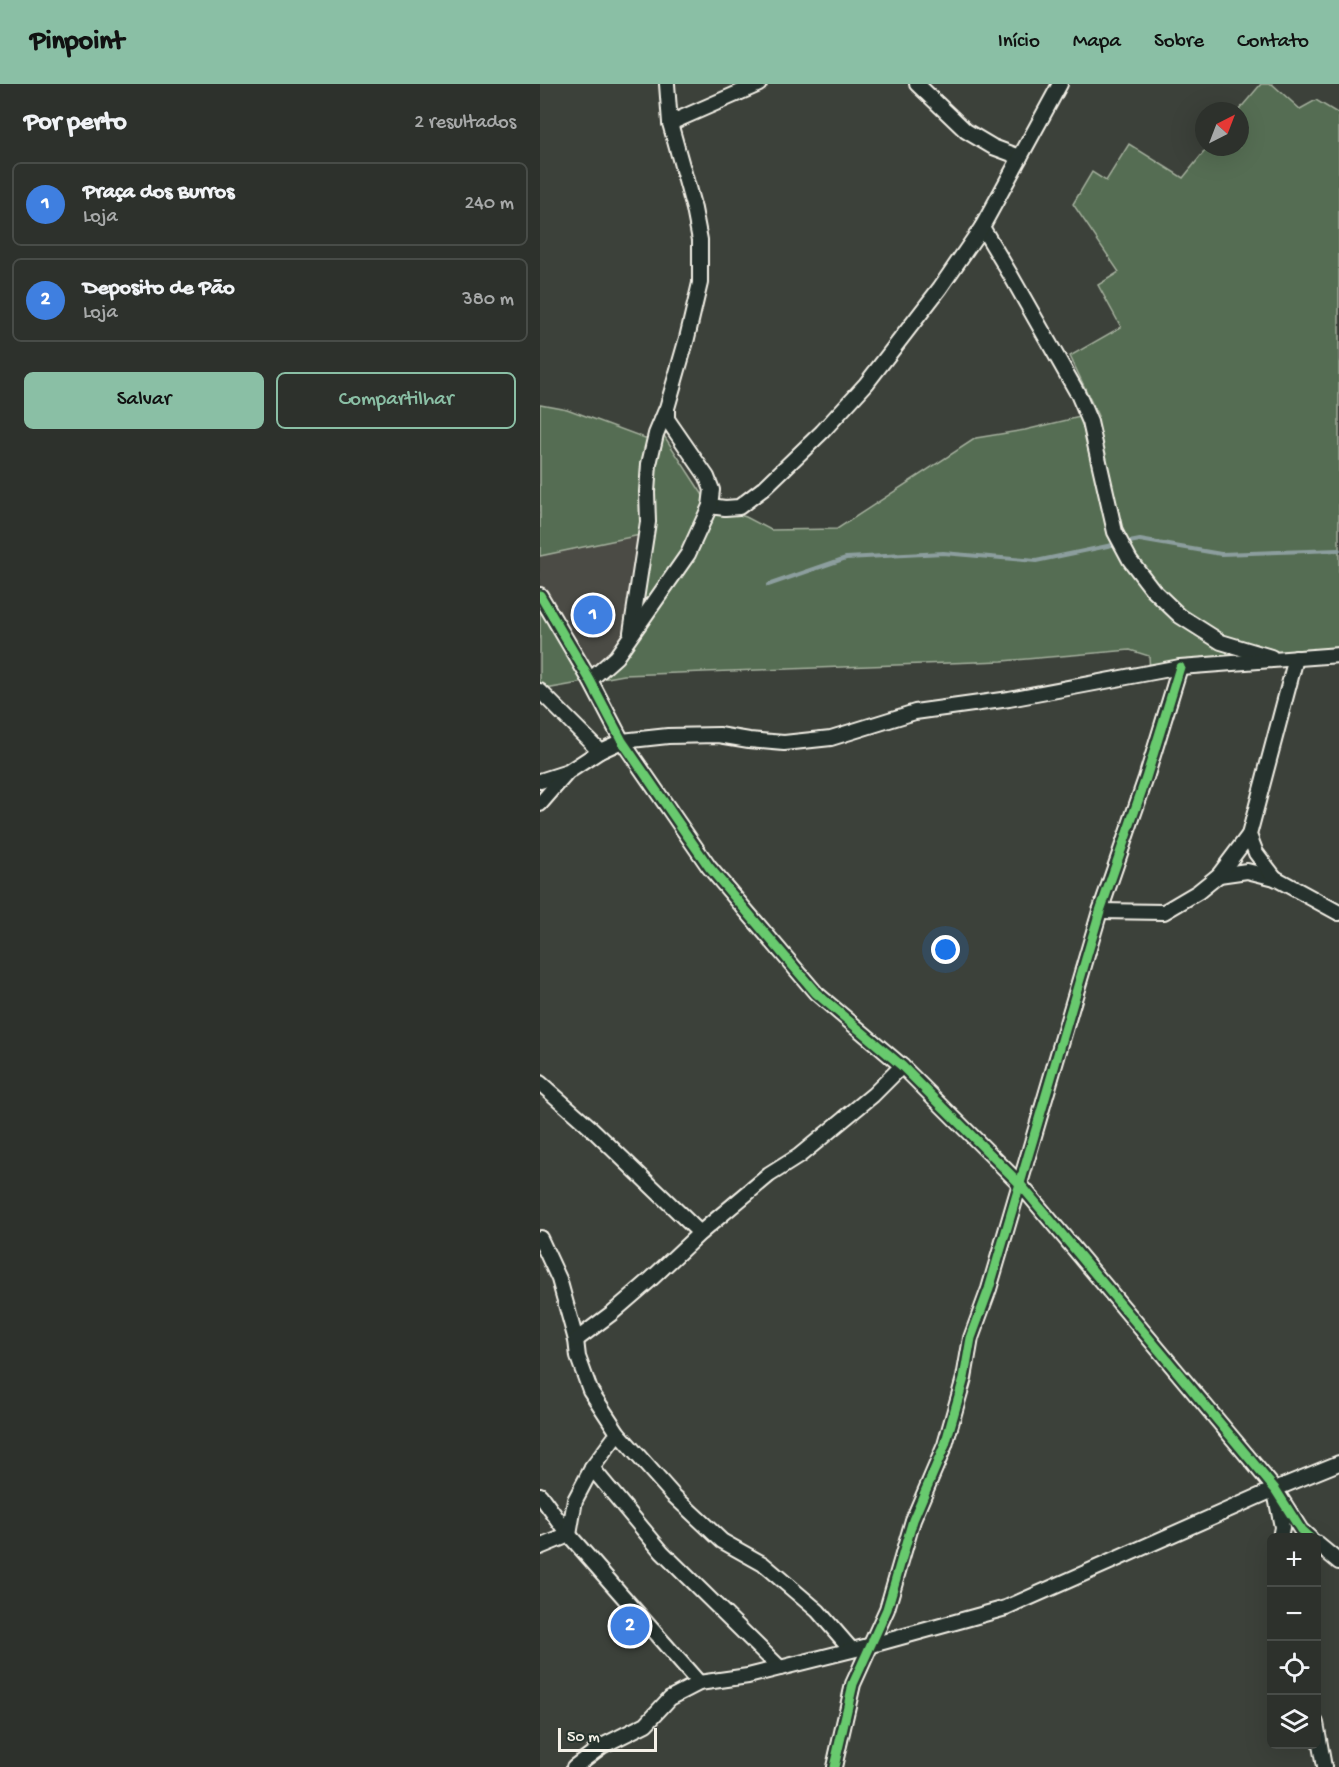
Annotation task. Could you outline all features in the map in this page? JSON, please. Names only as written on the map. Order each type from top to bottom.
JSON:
[{"type":"street","points":[[631,634],[648,522],[649,464],[656,434],[667,408],[687,338],[700,283],[700,240],[694,209],[670,123],[667,84]]},
{"type":"street","points":[[670,123],[759,84]]},
{"type":"street","points":[[917,84],[966,131],[993,147],[1020,157]]},
{"type":"street","points":[[710,506],[739,507],[764,488],[822,432],[866,384],[940,288],[982,227],[1060,84]]},
{"type":"street","points":[[982,227],[1078,394],[1090,422],[1115,532],[1130,560],[1153,590],[1180,616],[1221,642],[1281,660]]},
{"type":"street","points":[[590,680],[616,657],[688,554],[710,506],[712,490],[709,483],[667,419],[667,408]]},
{"type":"street","points":[[540,595],[590,680],[622,741],[709,867],[816,993],[902,1066],[1020,1184],[1275,1489],[1304,1533]]},
{"type":"street","points":[[540,782],[568,772],[600,751],[622,741],[668,736],[719,735],[784,743],[831,738],[915,712],[1009,699],[1180,668],[1339,655]]},
{"type":"street","points":[[1100,911],[1164,912],[1198,892],[1219,875],[1249,835],[1296,658]]},
{"type":"street","points":[[834,1767],[854,1684],[887,1609],[913,1520],[945,1445],[964,1378],[971,1338],[989,1289],[1100,911],[1146,778],[1180,668]]},
{"type":"street","points":[[540,691],[600,751]]},
{"type":"street","points":[[540,804],[568,772]]},
{"type":"street","points":[[1249,835],[1256,853],[1275,878]]},
{"type":"street","points":[[1219,875],[1247,871],[1275,878],[1339,913]]},
{"type":"street","points":[[576,1340],[612,1313],[700,1233],[769,1175],[799,1156],[873,1095],[902,1066]]},
{"type":"street","points":[[540,1083],[700,1233]]},
{"type":"street","points":[[540,1238],[559,1279],[576,1340],[578,1358],[590,1390],[618,1433],[673,1495],[722,1541],[763,1564],[818,1611],[851,1649]]},
{"type":"street","points":[[569,1535],[575,1500],[592,1468],[618,1433]]},
{"type":"street","points":[[574,1767],[602,1746],[646,1724],[670,1698],[699,1683],[748,1676],[1006,1608],[1339,1463]]},
{"type":"street","points":[[592,1468],[662,1552],[780,1668]]},
{"type":"street","points":[[1275,1489],[1280,1533]]},
{"type":"street","points":[[540,1495],[569,1535],[699,1683]]},
{"type":"street","points":[[540,1547],[569,1535]]},
{"type":"street","points":[[1321,1546],[1339,1562]]},
{"type":"street","points":[[1321,1748],[1324,1767]]},
{"type":"shaded area","points":[[646,534],[631,635],[590,680],[540,595],[540,556]]},
{"type":"green space","points":[[1261,84],[1272,84],[1300,109],[1316,100],[1339,114],[1339,655],[1150,673],[1149,656],[1130,650],[1002,661],[624,675],[540,690],[540,595],[590,680],[631,635],[645,534],[540,556],[540,404],[567,409],[645,438],[663,434],[710,506],[746,517],[771,530],[837,529],[976,438],[1025,430],[1080,417],[1098,416],[1070,356],[1121,327],[1098,285],[1119,272],[1073,204],[1092,172],[1106,181],[1129,144],[1183,178],[1201,156],[1249,156],[1249,102],[1246,102]]},
{"type":"waterway","points":[[1124,543],[1140,540],[1221,554],[1339,550]]},
{"type":"waterway","points":[[768,585],[846,558],[943,553],[1036,561],[1117,544]]},
{"type":"cycle path","points":[[540,595],[590,680],[622,741],[709,867],[816,993],[902,1066],[1020,1184],[1275,1489],[1304,1533]]},
{"type":"cycle path","points":[[834,1767],[853,1684],[887,1609],[913,1520],[945,1445],[964,1378],[971,1338],[989,1289],[1100,911],[1146,778],[1180,667]]},
{"type":"place","name":"Praça dos Burros","points":[[593,615]]},
{"type":"place","name":"Deposito de Pão","points":[[630,1626]]}]
